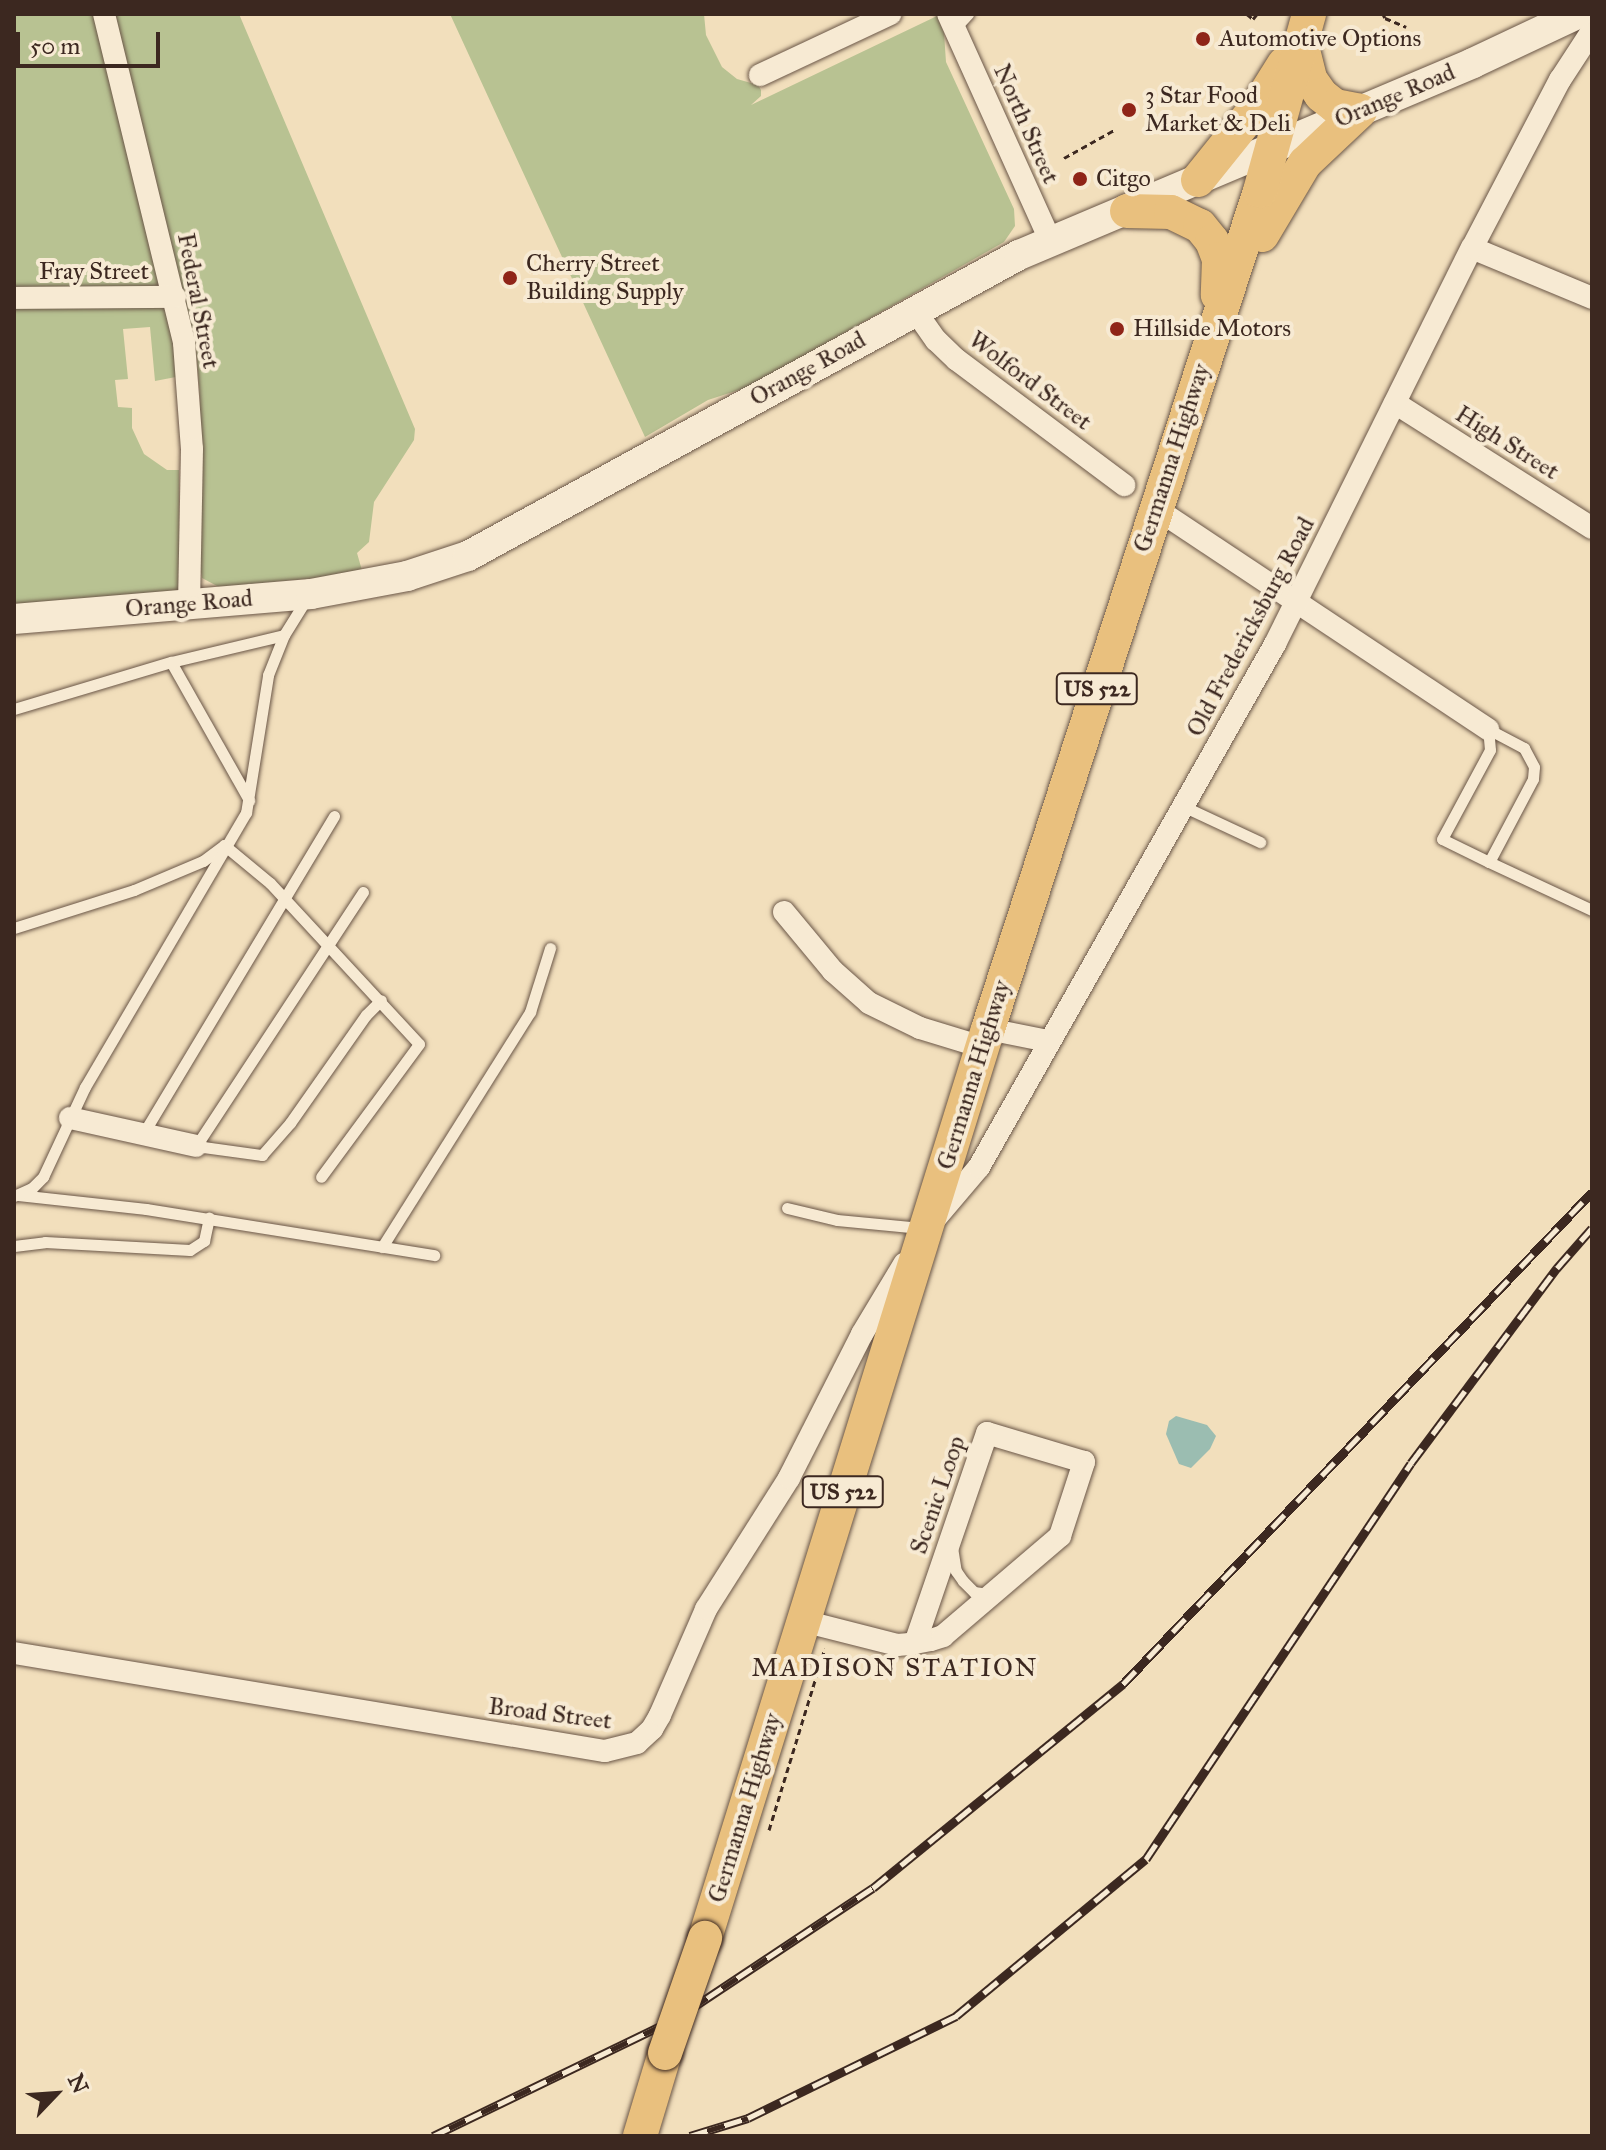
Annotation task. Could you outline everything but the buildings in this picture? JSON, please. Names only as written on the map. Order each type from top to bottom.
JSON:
[{"type":"main road","name":"Orange Road","points":[[14,619],[311,594],[407,576],[468,556],[914,309],[1051,242],[1360,111],[1577,14]]},
{"type":"main road","points":[[1305,28],[1310,79],[1321,95],[1335,106],[1360,111]]},
{"type":"main road","points":[[1198,180],[1259,104],[1305,28]]},
{"type":"main road","name":"Germanna Highway","points":[[644,2122],[705,1938],[985,1038],[1214,332],[1305,28]]},
{"type":"main road","points":[[1214,332],[1287,190],[1305,163],[1360,111]]},
{"type":"main road","points":[[1127,211],[1171,212],[1186,217],[1212,241],[1220,275],[1214,332]]},
{"type":"street","name":"Federal Street","points":[[104,14],[175,297],[190,402],[189,604]]},
{"type":"street","points":[[760,75],[890,14]]},
{"type":"street","name":"North Street","points":[[957,19],[1051,242]]},
{"type":"street","name":"Old Fredericksburg Road","points":[[926,1229],[979,1167],[1048,1041],[1120,923],[1185,807],[1295,603],[1472,248],[1560,80],[1592,31]]},
{"type":"street","points":[[1560,80],[1592,56]]},
{"type":"street","points":[[1472,248],[1592,298]]},
{"type":"street","name":"Fray Street","points":[[14,298],[175,297]]},
{"type":"street","name":"Wolford Street","points":[[914,309],[936,340],[957,360],[1124,485]]},
{"type":"street","name":"High Street","points":[[1395,403],[1592,528]]},
{"type":"street","points":[[1155,508],[1488,729]]},
{"type":"street","points":[[784,912],[833,971],[869,1003],[920,1028],[985,1038],[1048,1041]]},
{"type":"street","points":[[70,1118],[196,1146]]},
{"type":"street","name":"Broad Street","points":[[14,1653],[591,1749],[622,1749],[637,1743],[652,1729],[660,1715],[706,1609],[789,1478],[862,1334],[926,1229]]},
{"type":"street","name":"Scenic Loop","points":[[803,1621],[890,1644],[915,1643],[943,1636],[1063,1532],[1084,1462],[987,1433],[915,1643]]},
{"type":"lane","points":[[14,928],[134,890],[203,861],[224,845],[236,831],[249,801],[268,675],[284,635],[311,594]]},
{"type":"lane","points":[[14,709],[171,662],[284,635]]},
{"type":"lane","points":[[171,662],[249,801]]},
{"type":"lane","points":[[1488,729],[1490,750],[1442,839],[1592,910]]},
{"type":"lane","points":[[1488,729],[1524,748],[1534,767],[1533,779],[1489,862]]},
{"type":"lane","points":[[1185,807],[1260,842]]},
{"type":"lane","points":[[143,1135],[286,901],[334,816]]},
{"type":"lane","points":[[224,845],[330,945],[419,1044],[321,1177]]},
{"type":"lane","points":[[16,1195],[43,1177],[70,1118],[154,965],[199,897],[224,845]]},
{"type":"lane","points":[[363,892],[196,1146],[262,1155],[290,1123],[366,1015],[381,1000]]},
{"type":"lane","points":[[382,1247],[530,1012],[550,948]]},
{"type":"lane","points":[[16,1195],[209,1218],[434,1255]]},
{"type":"lane","points":[[787,1208],[837,1220],[926,1229]]},
{"type":"lane","points":[[14,1246],[45,1242],[190,1250],[204,1241],[209,1218]]},
{"type":"lane","points":[[951,1538],[956,1571],[963,1581],[980,1594],[993,1594]]},
{"type":"path","points":[[1247,14],[1253,19],[1257,14]]},
{"type":"path","points":[[1384,14],[1406,27]]},
{"type":"path","points":[[1064,158],[1114,130]]},
{"type":"path","points":[[769,1830],[825,1649]]},
{"type":"green space","points":[[14,14],[97,14],[181,376],[155,381],[150,327],[123,329],[128,379],[115,380],[118,407],[132,408],[132,428],[144,454],[167,470],[179,470],[180,593],[14,605]]},
{"type":"green space","points":[[111,14],[239,14],[415,429],[414,440],[374,502],[369,542],[357,553],[363,574],[219,587],[202,578],[198,555],[200,397],[196,350]]},
{"type":"green space","points":[[450,14],[704,14],[706,35],[722,67],[737,79],[758,85],[761,90],[761,96],[751,105],[937,16],[944,33],[946,62],[1014,209],[1015,226],[1004,242],[751,386],[708,400],[645,437]]},
{"type":"water","points":[[1176,1416],[1207,1425],[1216,1436],[1210,1449],[1191,1468],[1179,1464],[1166,1434],[1169,1421]]},
{"type":"railway","points":[[433,2136],[677,2018],[873,1888],[1123,1684],[1592,1192]]},
{"type":"railway","points":[[690,2136],[748,2118],[956,2016],[1146,1859],[1411,1463],[1557,1268],[1592,1228]]},
{"type":"place","name":"Automotive Options","points":[[1203,39]]},
{"type":"place","name":"3 Star Food Market & Deli","points":[[1129,110]]},
{"type":"place","name":"Citgo","points":[[1080,179]]},
{"type":"place","name":"Cherry Street Building Supply","points":[[510,278]]},
{"type":"place","name":"Hillside Motors","points":[[1117,329]]},
{"type":"district","name":"MADISON STATION","points":[[895,1668]]}]
